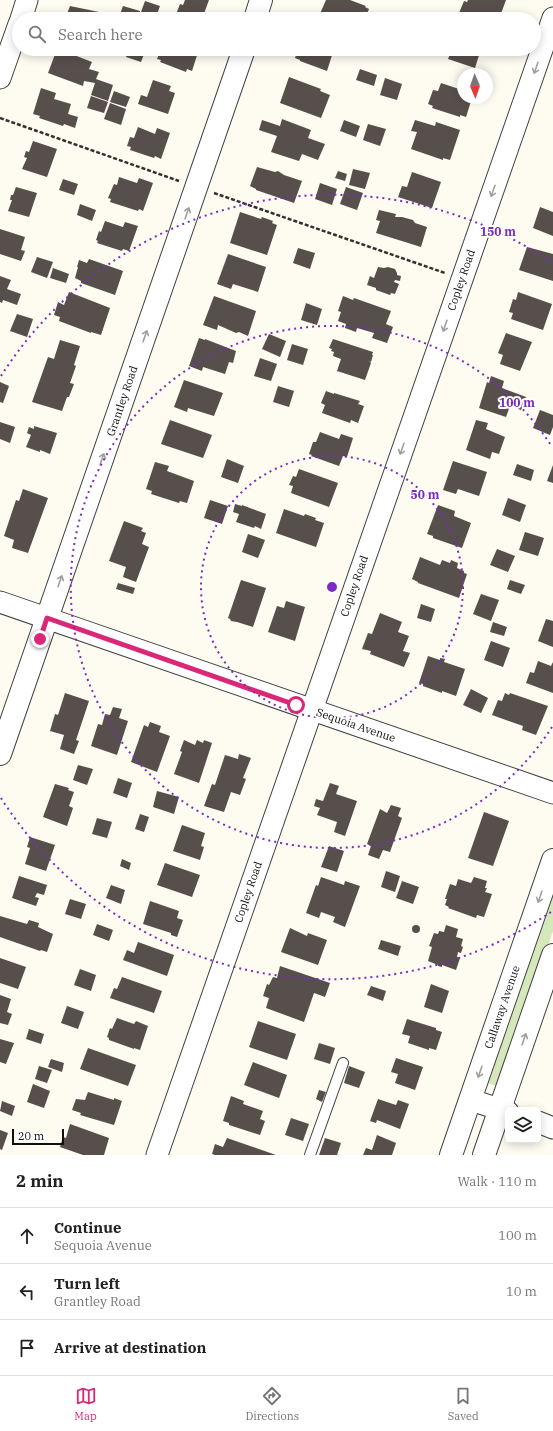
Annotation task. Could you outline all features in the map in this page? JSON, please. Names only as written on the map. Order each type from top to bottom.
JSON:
[{"type":"street","points":[[23,12],[27,0]]},
{"type":"street","points":[[257,12],[261,0]]},
{"type":"street","name":"Copley Road","points":[[541,52],[553,18]]},
{"type":"street","points":[[0,78],[12,44]]},
{"type":"street","name":"Grantley Road","points":[[0,754],[242,56]]},
{"type":"street","name":"Copley Road","points":[[157,1155],[540,56]]},
{"type":"street","name":"Sequoia Avenue","points":[[0,602],[553,793]]},
{"type":"street","name":"Callaway Avenue","points":[[451,1155],[553,860]]},
{"type":"street","points":[[484,1155],[504,1111],[553,955]]},
{"type":"street","points":[[471,1100],[504,1111]]},
{"type":"street","points":[[541,1123],[553,1128]]},
{"type":"lane","points":[[310,1155],[343,1063]]},
{"type":"path","points":[[0,118],[462,278]]},
{"type":"green space","points":[[553,885],[553,931],[500,1087],[487,1083]]},
{"type":"building","points":[[185,0],[209,0],[205,12],[177,12],[180,4],[183,5]]},
{"type":"building","points":[[326,0],[350,0],[366,6],[365,7],[369,9],[368,12],[321,12]]},
{"type":"building","points":[[468,0],[506,0],[502,12],[459,12],[464,1],[467,2]]},
{"type":"building","points":[[145,1],[160,6],[158,12],[141,12]]},
{"type":"building","points":[[70,6],[99,12],[68,12]]},
{"type":"building","points":[[123,6],[140,11],[140,12],[121,12]]},
{"type":"building","points":[[54,56],[77,56],[92,62],[89,69],[99,72],[96,79],[113,85],[108,101],[91,95],[95,83],[84,81],[83,86],[48,73]]},
{"type":"building","points":[[126,56],[143,56],[141,62]]},
{"type":"building","points":[[158,56],[197,56],[192,71],[187,69],[186,72],[160,62],[161,60],[157,59]]},
{"type":"building","points":[[296,56],[332,56],[327,71],[295,58]]},
{"type":"building","points":[[449,56],[479,56],[475,68],[448,59]]},
{"type":"building","points":[[360,69],[377,75],[374,86],[356,80]]},
{"type":"building","points":[[289,77],[321,89],[320,91],[330,95],[321,118],[280,103]]},
{"type":"building","points":[[385,78],[402,84],[397,100],[380,95]]},
{"type":"building","points":[[153,80],[171,86],[169,91],[175,93],[168,114],[138,104],[141,95],[147,97]]},
{"type":"building","points":[[441,83],[457,88],[457,104],[470,104],[466,117],[460,115],[460,117],[432,108],[433,106],[428,104],[433,90],[438,91]]},
{"type":"building","points":[[41,88],[56,93],[54,99],[71,104],[68,114],[78,117],[75,128],[64,124],[63,126],[39,118],[40,116],[33,114]]},
{"type":"building","points":[[114,91],[130,97],[126,107],[110,102]]},
{"type":"building","points":[[91,96],[108,102],[104,113],[87,108]]},
{"type":"building","points":[[110,103],[126,109],[121,125],[104,119]]},
{"type":"building","points":[[282,119],[311,130],[308,138],[325,144],[318,160],[302,154],[299,161],[271,152],[277,136],[259,130],[262,120],[280,126]]},
{"type":"building","points":[[344,120],[360,126],[356,137],[340,131]]},
{"type":"building","points":[[415,120],[435,126],[436,122],[460,130],[450,160],[443,158],[443,160],[411,149],[417,132],[411,131]]},
{"type":"building","points":[[368,124],[386,129],[380,146],[363,140]]},
{"type":"building","points":[[138,127],[155,134],[157,128],[170,133],[161,159],[155,156],[154,158],[130,150],[131,147],[127,146],[130,137],[134,138]]},
{"type":"building","points":[[33,141],[57,149],[47,177],[22,169],[27,158],[24,157],[26,151],[29,152]]},
{"type":"building","points":[[257,167],[275,172],[278,171],[284,175],[302,181],[294,203],[256,190],[250,186]]},
{"type":"building","points":[[353,169],[370,173],[365,189],[349,185]]},
{"type":"building","points":[[338,171],[347,174],[345,181],[335,178]]},
{"type":"building","points":[[412,172],[441,182],[432,208],[398,197],[402,186],[407,187]]},
{"type":"building","points":[[119,177],[137,183],[139,178],[153,183],[143,211],[139,209],[138,211],[110,202],[111,199],[108,198],[114,184],[117,185]]},
{"type":"building","points":[[63,179],[78,184],[74,195],[59,190]]},
{"type":"building","points":[[320,183],[337,189],[332,205],[315,199]]},
{"type":"building","points":[[16,187],[37,193],[29,217],[8,211],[12,200],[10,200],[11,195],[13,195]]},
{"type":"building","points":[[346,187],[363,193],[357,210],[340,204]]},
{"type":"building","points":[[80,204],[96,210],[92,221],[77,215]]},
{"type":"building","points":[[540,207],[553,212],[553,236],[533,228]]},
{"type":"building","points":[[379,210],[396,214],[395,217],[413,220],[415,223],[427,227],[421,247],[376,233],[380,221],[376,220]]},
{"type":"building","points":[[240,212],[261,219],[262,217],[273,221],[272,223],[277,225],[267,255],[230,243]]},
{"type":"building","points":[[105,221],[123,227],[125,222],[138,226],[129,251],[123,249],[122,251],[97,243],[98,241],[96,240],[99,231],[101,232]]},
{"type":"building","points":[[0,229],[25,237],[21,250],[25,251],[21,261],[0,254]]},
{"type":"building","points":[[527,247],[553,254],[553,281],[519,270]]},
{"type":"building","points":[[298,248],[315,253],[310,269],[293,263]]},
{"type":"building","points":[[228,254],[266,267],[258,292],[233,284],[231,289],[217,284]]},
{"type":"building","points":[[37,257],[53,262],[47,278],[31,272]]},
{"type":"building","points":[[89,259],[123,271],[115,295],[81,283],[81,281],[75,278],[79,260],[87,263]]},
{"type":"building","points":[[378,267],[395,269],[397,275],[401,276],[400,281],[395,280],[394,282],[399,284],[395,294],[391,293],[390,295],[367,285],[370,276],[374,278]]},
{"type":"building","points":[[53,268],[69,274],[66,283],[50,278]]},
{"type":"building","points":[[0,276],[11,280],[7,289],[21,294],[17,305],[3,300],[2,303],[0,302]]},
{"type":"building","points":[[69,292],[110,308],[101,335],[91,333],[59,321],[60,317],[54,315],[58,302],[64,305]]},
{"type":"building","points":[[518,292],[552,304],[543,330],[511,319],[513,313],[509,312],[513,299],[516,300]]},
{"type":"building","points":[[214,296],[256,311],[248,336],[239,332],[236,333],[218,325],[217,330],[203,325]]},
{"type":"building","points":[[343,296],[353,300],[354,298],[391,311],[386,324],[393,327],[387,343],[372,338],[374,333],[357,328],[356,332],[345,328],[346,324],[338,321],[341,312],[338,311]]},
{"type":"building","points":[[306,303],[322,309],[317,325],[301,320]]},
{"type":"building","points":[[17,314],[33,319],[27,337],[10,331]]},
{"type":"building","points":[[506,333],[532,342],[520,371],[500,364],[503,355],[498,353]]},
{"type":"building","points":[[269,334],[286,341],[280,357],[262,349]]},
{"type":"building","points":[[199,338],[236,351],[233,363],[229,362],[225,374],[203,367],[202,371],[189,366]]},
{"type":"building","points":[[333,339],[373,352],[371,362],[369,361],[371,363],[365,380],[337,371],[341,359],[333,356],[334,352],[329,348]]},
{"type":"building","points":[[60,340],[80,346],[74,365],[76,366],[70,383],[74,384],[62,411],[32,402],[48,357],[54,359]]},
{"type":"building","points":[[292,344],[308,349],[303,365],[287,360]]},
{"type":"building","points":[[260,358],[277,364],[271,381],[254,376]]},
{"type":"building","points":[[491,376],[504,381],[502,388],[526,397],[521,410],[510,406],[506,417],[479,408],[487,382],[489,383]]},
{"type":"building","points":[[184,380],[223,393],[214,416],[188,408],[187,412],[174,407]]},
{"type":"building","points":[[0,382],[9,386],[3,403],[0,402]]},
{"type":"building","points":[[278,386],[294,391],[289,407],[273,402]]},
{"type":"building","points":[[326,391],[360,401],[358,404],[364,406],[358,423],[351,420],[350,423],[322,413],[325,405],[321,403]]},
{"type":"building","points":[[540,410],[553,415],[553,427],[550,435],[533,428]]},
{"type":"building","points":[[170,420],[212,435],[203,458],[161,444]]},
{"type":"building","points":[[476,420],[488,423],[486,429],[505,437],[499,454],[492,452],[490,459],[466,450]]},
{"type":"building","points":[[0,422],[15,427],[10,443],[0,439]]},
{"type":"building","points":[[34,426],[57,433],[50,454],[26,447],[31,435],[27,433],[29,427],[34,429]]},
{"type":"building","points":[[320,432],[339,439],[341,434],[353,438],[347,457],[343,456],[339,466],[309,454],[313,442],[316,442]]},
{"type":"building","points":[[227,459],[244,466],[238,483],[221,477]]},
{"type":"building","points":[[453,461],[487,472],[479,496],[458,489],[456,494],[443,490]]},
{"type":"building","points":[[155,462],[169,466],[167,471],[194,481],[187,503],[180,501],[179,503],[151,494],[152,491],[146,489]]},
{"type":"building","points":[[517,464],[534,470],[531,481],[513,475]]},
{"type":"building","points":[[553,465],[553,483],[547,481]]},
{"type":"building","points":[[299,469],[338,483],[329,507],[291,493],[293,486],[289,485],[293,476],[296,477]]},
{"type":"building","points":[[23,489],[48,498],[28,553],[12,548],[14,540],[4,536],[16,500],[19,501]]},
{"type":"building","points":[[508,498],[526,505],[520,522],[502,515]]},
{"type":"building","points":[[210,500],[228,506],[222,524],[204,518]]},
{"type":"building","points":[[235,504],[266,514],[261,529],[255,526],[254,528],[236,522],[239,514],[233,512]]},
{"type":"building","points":[[438,505],[455,511],[454,516],[471,523],[462,548],[433,538],[433,536],[427,534]]},
{"type":"building","points":[[284,509],[304,516],[305,514],[324,523],[316,547],[276,533]]},
{"type":"building","points":[[124,521],[143,528],[141,531],[146,533],[142,544],[149,547],[136,582],[123,577],[126,567],[109,561]]},
{"type":"building","points":[[525,532],[544,538],[538,556],[519,550]]},
{"type":"building","points":[[248,534],[265,540],[258,558],[242,552]]},
{"type":"building","points":[[497,549],[515,556],[508,572],[490,565]]},
{"type":"building","points":[[420,557],[440,565],[442,560],[450,563],[451,560],[458,563],[457,568],[467,574],[459,598],[418,583],[412,579]]},
{"type":"building","points":[[241,580],[266,588],[253,627],[231,621],[228,618]]},
{"type":"building","points":[[510,580],[525,585],[521,594],[507,589]]},
{"type":"building","points":[[118,583],[135,588],[133,594],[116,589]]},
{"type":"building","points":[[481,594],[499,600],[491,621],[473,614]]},
{"type":"building","points":[[286,601],[305,607],[295,641],[268,632],[277,606],[284,608]]},
{"type":"building","points":[[421,604],[435,609],[431,622],[417,618]]},
{"type":"building","points":[[380,613],[402,622],[398,632],[409,636],[403,651],[410,653],[404,667],[370,654],[371,651],[362,649],[368,633],[372,634]]},
{"type":"building","points":[[546,619],[553,621],[553,647],[538,641]]},
{"type":"building","points":[[493,622],[507,627],[504,636],[490,632]]},
{"type":"building","points":[[491,641],[510,648],[503,667],[484,660]]},
{"type":"building","points":[[428,656],[440,660],[440,658],[445,659],[444,662],[465,669],[456,696],[442,691],[442,693],[419,683]]},
{"type":"building","points":[[538,661],[551,666],[553,662],[553,693],[526,683],[530,672],[534,673]]},
{"type":"building","points":[[471,689],[488,698],[481,713],[463,705]]},
{"type":"building","points":[[65,693],[89,701],[76,740],[79,741],[74,754],[60,749],[64,735],[50,731],[55,714],[58,715]]},
{"type":"building","points":[[505,693],[509,695],[510,693],[548,706],[536,735],[522,730],[523,726],[492,715],[498,700],[502,701]]},
{"type":"building","points":[[113,707],[122,709],[119,718],[128,721],[117,755],[91,746],[98,724],[102,725],[105,714],[110,715]]},
{"type":"building","points":[[150,722],[161,726],[159,732],[170,736],[157,772],[131,762],[144,725],[148,727]]},
{"type":"building","points":[[184,740],[195,745],[197,740],[203,743],[204,740],[212,743],[199,783],[174,774],[182,752],[180,751]]},
{"type":"building","points":[[239,754],[251,758],[243,778],[246,779],[240,795],[231,792],[224,812],[204,806],[212,784],[215,785],[225,755],[238,759]]},
{"type":"building","points":[[78,765],[93,769],[87,785],[73,780]]},
{"type":"building","points":[[118,778],[132,783],[127,798],[113,793]]},
{"type":"building","points":[[330,783],[339,786],[336,794],[357,801],[345,836],[334,832],[337,822],[317,815],[320,808],[314,806],[316,799],[323,801]]},
{"type":"building","points":[[55,784],[69,788],[68,790],[74,792],[69,806],[73,808],[67,826],[43,817]]},
{"type":"building","points":[[157,791],[179,797],[174,814],[153,807]]},
{"type":"building","points":[[391,805],[401,808],[398,816],[402,818],[390,852],[383,850],[379,859],[368,855],[371,846],[367,844],[380,809],[387,813]]},
{"type":"building","points":[[484,812],[509,821],[493,866],[468,858]]},
{"type":"building","points":[[140,814],[149,817],[144,832],[135,829]]},
{"type":"building","points":[[97,818],[112,822],[107,838],[92,834]]},
{"type":"building","points":[[182,825],[205,833],[201,846],[204,847],[200,860],[173,851]]},
{"type":"building","points":[[30,837],[55,845],[46,871],[25,864],[30,848],[27,847]]},
{"type":"building","points":[[329,846],[344,851],[337,872],[321,867]]},
{"type":"building","points":[[122,859],[131,863],[129,870],[120,866]]},
{"type":"building","points":[[165,863],[200,875],[192,897],[157,885]]},
{"type":"building","points":[[386,871],[400,876],[395,892],[381,887]]},
{"type":"building","points":[[19,876],[47,885],[44,895],[37,893],[35,897],[39,898],[36,906],[12,898]]},
{"type":"building","points":[[321,877],[344,885],[345,881],[360,886],[345,927],[333,922],[335,917],[321,912],[319,918],[306,913],[316,885],[318,886]]},
{"type":"building","points":[[474,877],[487,881],[485,888],[487,888],[485,892],[492,894],[484,917],[477,915],[476,918],[448,908],[449,907],[445,905],[447,899],[445,899],[450,884],[456,886],[458,879],[471,883]]},
{"type":"building","points":[[402,881],[419,887],[413,904],[396,898]]},
{"type":"building","points":[[111,885],[125,890],[121,904],[106,898]]},
{"type":"building","points":[[70,899],[86,904],[81,919],[65,914]]},
{"type":"building","points":[[150,901],[179,911],[177,918],[183,920],[177,937],[171,935],[171,933],[143,924]]},
{"type":"building","points":[[0,916],[27,924],[29,920],[39,923],[38,927],[53,934],[47,952],[0,937]]},
{"type":"building","points":[[97,924],[113,930],[109,941],[93,935]]},
{"type":"building","points":[[414,925],[418,925],[420,929],[418,933],[414,933],[412,931],[412,927]]},
{"type":"building","points":[[446,925],[458,929],[456,937],[463,939],[461,953],[458,952],[457,957],[460,958],[456,970],[442,965],[442,967],[438,966],[428,961],[432,947],[429,946],[434,933],[438,934],[439,931],[444,932]]},
{"type":"building","points":[[290,928],[307,936],[308,933],[327,940],[318,965],[281,952]]},
{"type":"building","points":[[381,940],[401,946],[398,956],[378,949]]},
{"type":"building","points":[[138,942],[174,955],[167,976],[123,960],[127,950],[134,953]]},
{"type":"building","points":[[0,958],[26,967],[18,989],[0,983]]},
{"type":"building","points":[[280,966],[330,983],[325,997],[314,993],[304,1022],[266,1008],[269,998],[263,996],[267,984],[269,985],[273,977],[277,978]]},
{"type":"building","points":[[80,969],[96,975],[91,991],[74,985]]},
{"type":"building","points":[[122,977],[162,991],[154,1013],[110,998],[114,988],[117,989]]},
{"type":"building","points":[[431,984],[449,991],[442,1013],[424,1007]]},
{"type":"building","points":[[371,986],[386,991],[383,1001],[367,995]]},
{"type":"building","points":[[0,995],[11,999],[7,1012],[12,1014],[8,1025],[0,1023]]},
{"type":"building","points":[[67,1006],[84,1012],[78,1029],[61,1023]]},
{"type":"building","points":[[117,1018],[134,1024],[136,1021],[148,1026],[140,1050],[109,1040],[107,1037],[110,1028],[112,1029]]},
{"type":"building","points":[[407,1019],[436,1028],[436,1030],[442,1032],[436,1050],[429,1048],[429,1050],[408,1043],[410,1036],[402,1034]]},
{"type":"building","points":[[258,1021],[296,1034],[287,1060],[249,1047]]},
{"type":"building","points":[[29,1029],[44,1034],[41,1044],[26,1039]]},
{"type":"building","points":[[0,1039],[14,1043],[6,1064],[0,1062]]},
{"type":"building","points":[[319,1043],[335,1048],[330,1064],[314,1059]]},
{"type":"building","points":[[88,1048],[136,1065],[128,1086],[80,1069]]},
{"type":"building","points":[[396,1058],[423,1067],[415,1090],[395,1083],[398,1074],[391,1072]]},
{"type":"building","points":[[51,1059],[64,1063],[62,1072],[48,1067]]},
{"type":"building","points":[[253,1062],[287,1075],[279,1098],[244,1085]]},
{"type":"building","points":[[39,1066],[52,1070],[47,1083],[35,1079]]},
{"type":"building","points":[[349,1066],[365,1072],[359,1088],[344,1083]]},
{"type":"building","points":[[33,1084],[50,1091],[44,1108],[27,1102]]},
{"type":"building","points":[[319,1090],[326,1092],[322,1102],[316,1099]]},
{"type":"building","points":[[88,1092],[122,1101],[114,1125],[80,1115],[81,1113],[72,1110],[76,1099],[85,1100]]},
{"type":"building","points":[[231,1096],[244,1101],[243,1104],[263,1111],[260,1119],[265,1121],[260,1135],[229,1125],[229,1123],[223,1121]]},
{"type":"building","points":[[378,1099],[396,1105],[398,1100],[409,1104],[400,1129],[377,1120],[376,1123],[370,1121]]},
{"type":"building","points":[[2,1101],[15,1106],[12,1116],[0,1111]]},
{"type":"building","points":[[291,1118],[309,1124],[303,1141],[285,1135]]},
{"type":"building","points":[[70,1124],[109,1138],[104,1155],[83,1155],[60,1147],[63,1137],[66,1138]]},
{"type":"building","points":[[0,1130],[8,1133],[2,1150],[0,1149]]},
{"type":"building","points":[[377,1135],[396,1143],[392,1155],[363,1155],[366,1148],[372,1150]]},
{"type":"building","points":[[227,1138],[276,1155],[212,1154],[215,1144],[223,1147]]},
{"type":"building","points":[[325,1138],[341,1143],[337,1155],[319,1155]]},
{"type":"route","points":[[40,639],[47,618],[296,705]]}]
